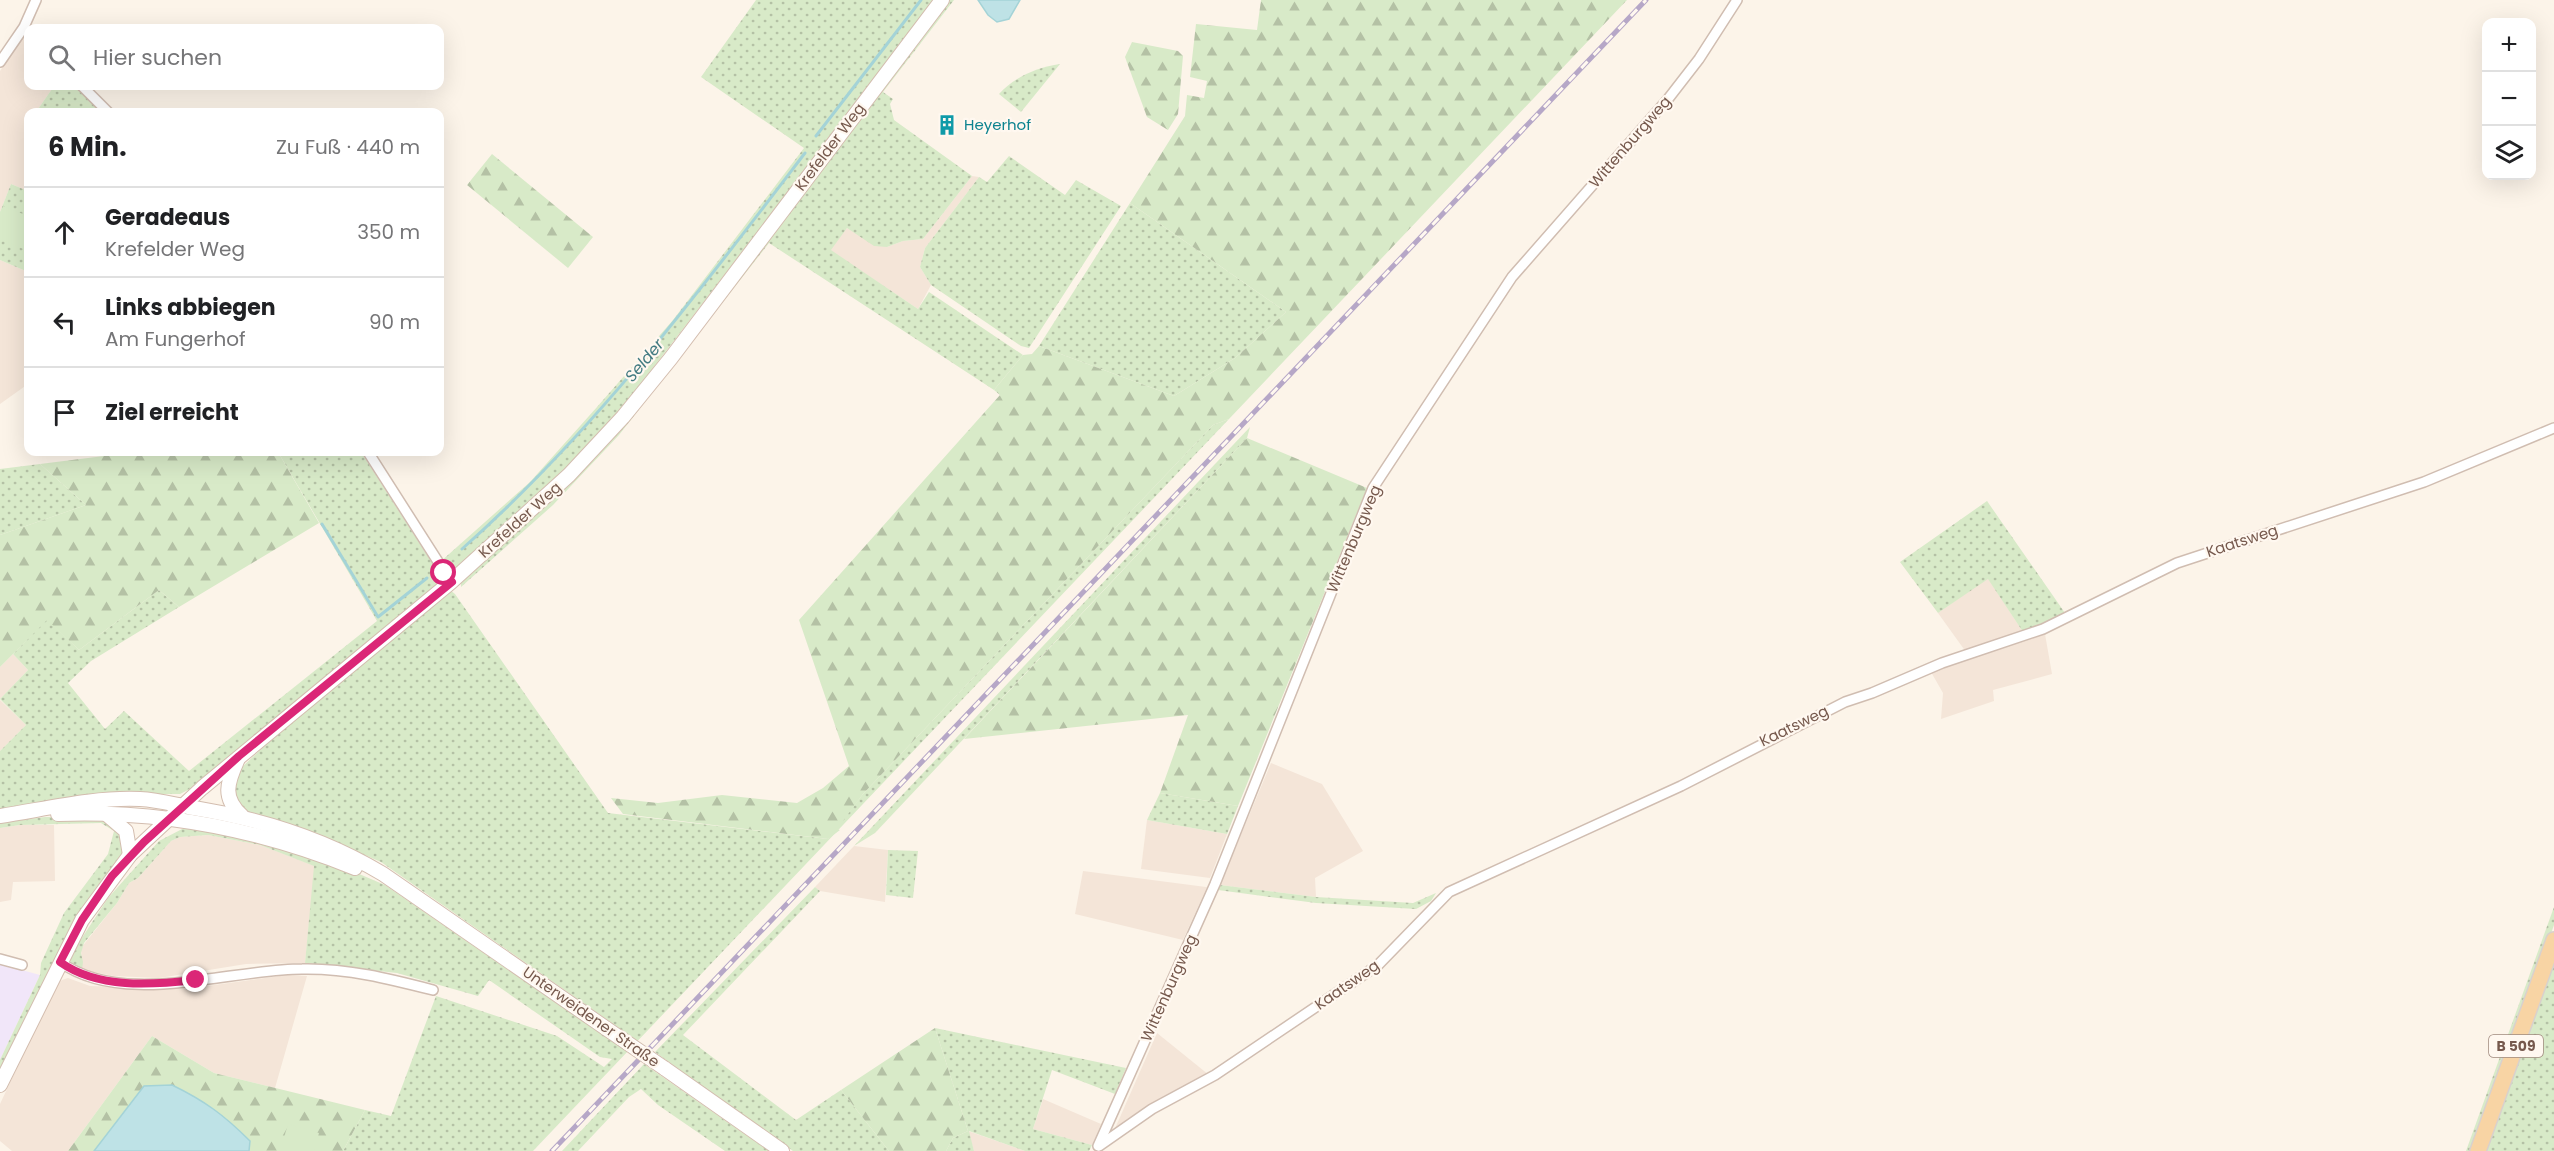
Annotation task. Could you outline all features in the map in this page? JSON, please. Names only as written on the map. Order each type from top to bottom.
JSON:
[{"type":"main road","name":"B 509","points":[[2478,1151],[2554,940]]},
{"type":"street","points":[[28,24],[36,0]]},
{"type":"street","name":"Krefelder Weg","points":[[0,1085],[82,920],[130,855],[239,756],[452,582],[561,483],[623,417],[942,0]]},
{"type":"street","name":"Wittenburgweg","points":[[1097,1148],[1215,884],[1373,488],[1512,277],[1668,99],[1699,59],[1737,0]]},
{"type":"street","points":[[0,62],[24,32]]},
{"type":"street","points":[[85,90],[104,108]]},
{"type":"street","name":"Kaatsweg","points":[[1097,1148],[1152,1109],[1215,1075],[1378,965],[1449,892],[1681,786],[1845,702],[1942,663],[2043,628],[2177,563],[2424,482],[2554,428]]},
{"type":"street","points":[[371,456],[452,582]]},
{"type":"street","points":[[239,756],[226,789],[230,804],[242,816]]},
{"type":"street","name":"Unterweidener Straße","points":[[0,816],[90,801],[139,799],[242,816],[313,840],[365,863],[782,1151]]},
{"type":"street","points":[[105,813],[126,831],[130,855]]},
{"type":"street","name":"Unterweidener Straße","points":[[0,816],[137,813],[169,818],[252,835],[303,849],[399,886]]},
{"type":"street","points":[[0,959],[22,965]]},
{"type":"street","points":[[60,962],[86,976],[140,983],[304,968],[367,974],[433,990]]},
{"type":"shaded area","points":[[24,36],[24,90],[51,90],[39,108],[24,108],[24,189],[11,184],[0,212],[0,71]]},
{"type":"shaded area","points":[[972,176],[979,177],[925,248],[920,267],[931,285],[918,309],[830,250],[847,228],[887,247],[903,241],[923,239]]},
{"type":"shaded area","points":[[0,260],[24,270],[24,387],[0,404]]},
{"type":"shaded area","points":[[1988,578],[2023,632],[1966,652],[1938,613]]},
{"type":"shaded area","points":[[2045,634],[2052,674],[1993,690],[1994,701],[1941,719],[1943,693],[1931,672]]},
{"type":"shaded area","points":[[13,654],[28,670],[0,699],[0,667]]},
{"type":"shaded area","points":[[0,700],[26,725],[0,751]]},
{"type":"shaded area","points":[[1271,763],[1322,784],[1363,851],[1315,878],[1316,897],[1220,885]]},
{"type":"shaded area","points":[[1147,820],[1227,834],[1210,878],[1141,869]]},
{"type":"shaded area","points":[[20,825],[54,825],[55,881],[13,882],[11,900],[0,902],[0,828]]},
{"type":"shaded area","points":[[208,835],[260,845],[315,866],[305,963],[246,964],[159,978],[114,976],[82,970],[81,948],[117,903],[129,883],[138,878],[171,841],[180,837]]},
{"type":"shaded area","points":[[854,846],[888,850],[885,902],[820,891],[815,887]]},
{"type":"shaded area","points":[[1083,871],[1207,887],[1183,940],[1075,914]]},
{"type":"shaded area","points":[[0,964],[40,975],[0,1060]]},
{"type":"shaded area","points":[[287,975],[307,976],[275,1088],[214,1073],[152,1036],[68,1151],[12,1151],[0,1141],[0,1104],[56,985],[62,980],[68,978],[90,986],[186,989]]},
{"type":"shaded area","points":[[1157,1033],[1209,1075],[1113,1133]]},
{"type":"shaded area","points":[[1043,1099],[1101,1124],[1092,1145],[1033,1129]]},
{"type":"shaded area","points":[[968,1131],[1025,1151],[974,1151]]},
{"type":"green space","points":[[756,0],[935,0],[617,415],[553,483],[457,568],[448,568],[439,563],[530,482],[673,320],[804,148],[701,77]]},
{"type":"green space","points":[[949,0],[954,0],[883,92],[893,99],[890,104],[894,120],[972,176],[923,239],[903,241],[887,247],[874,246],[847,228],[831,250],[918,309],[929,292],[1023,355],[994,390],[769,243],[619,435],[553,505],[461,587],[461,581],[551,501],[599,451],[783,217]]},
{"type":"green space","points":[[1261,0],[1627,0],[1229,419],[1213,425],[863,794],[837,829],[840,830],[828,839],[623,814],[611,798],[658,803],[722,795],[797,803],[823,788],[849,766],[799,620],[1000,395],[994,390],[1023,355],[1032,354],[1039,346],[1174,396],[1235,358],[1286,312],[1130,203],[1185,116],[1187,95],[1204,98],[1207,81],[1190,77],[1196,24],[1257,30]]},
{"type":"green space","points":[[1132,42],[1178,51],[1183,56],[1178,114],[1168,130],[1147,117],[1125,57]]},
{"type":"green space","points":[[1060,64],[1021,112],[999,94],[1027,74]]},
{"type":"green space","points":[[51,90],[80,90],[97,108],[39,108]]},
{"type":"green space","points":[[492,154],[593,237],[568,268],[467,185]]},
{"type":"green space","points":[[1009,156],[1065,195],[1076,180],[1121,206],[1029,348],[1021,346],[931,285],[920,267],[925,248],[979,177],[987,182]]},
{"type":"green space","points":[[11,184],[24,189],[24,270],[0,260],[0,212]]},
{"type":"green space","points":[[1130,203],[1286,312],[1235,358],[1174,396],[1039,346]]},
{"type":"green space","points":[[3,206],[24,214],[24,249],[0,239],[0,214]]},
{"type":"green space","points":[[1229,419],[533,1151],[343,1151],[365,1110],[391,1116],[436,996],[557,1036],[604,1067],[612,1059],[600,1057],[489,980],[478,996],[397,973],[305,963],[314,866],[260,845],[208,835],[180,837],[171,841],[138,878],[129,883],[117,903],[84,943],[81,953],[82,970],[70,964],[72,953],[108,898],[159,841],[184,828],[208,830],[324,859],[385,885],[622,1048],[632,1037],[381,862],[297,826],[245,811],[237,803],[231,787],[241,768],[290,722],[450,590],[608,813],[828,839],[863,794],[1213,425]]},
{"type":"green space","points":[[1250,427],[1247,438],[875,833],[854,846]]},
{"type":"green space","points":[[1247,438],[1367,488],[1238,806],[1160,793],[1188,715],[964,739]]},
{"type":"green space","points":[[104,456],[280,456],[319,523],[179,607],[159,590],[79,650],[47,620],[0,667],[0,535],[86,505],[40,464]]},
{"type":"green space","points":[[280,456],[364,456],[434,566],[439,575],[439,584],[188,790],[180,794],[153,794],[0,812],[0,751],[26,725],[0,699],[28,670],[13,654],[47,619],[79,650],[159,590],[179,607],[91,661],[68,683],[105,729],[124,711],[189,771],[377,621]]},
{"type":"green space","points":[[40,464],[86,505],[0,535],[0,469]]},
{"type":"green space","points":[[1987,501],[2065,613],[2023,632],[1988,579],[1938,613],[1900,562]]},
{"type":"green space","points":[[1160,793],[1238,806],[1227,834],[1147,820]]},
{"type":"green space","points":[[45,817],[105,817],[120,825],[124,850],[64,944],[0,1073],[0,1060],[40,975],[41,963],[64,913],[108,854],[114,831],[101,823],[20,825],[0,828],[0,823]]},
{"type":"green space","points":[[888,850],[918,851],[913,898],[886,895]]},
{"type":"green space","points":[[1220,885],[1316,897],[1413,903],[1436,893],[1431,901],[1416,909],[1316,903],[1218,890]]},
{"type":"green space","points":[[815,887],[820,891],[683,1035],[796,1120],[841,1090],[889,1151],[793,1151],[655,1052]]},
{"type":"green space","points":[[2554,907],[2554,925],[2473,1151],[2466,1151]]},
{"type":"green space","points":[[2554,956],[2554,1151],[2483,1151]]},
{"type":"green space","points":[[935,1028],[1126,1068],[1115,1094],[1052,1070],[1033,1129],[1092,1145],[1089,1151],[1025,1151],[969,1131],[974,1151],[946,1151],[953,1138],[968,1131]]},
{"type":"green space","points":[[935,1028],[968,1131],[953,1138],[946,1151],[889,1151],[841,1090]]},
{"type":"green space","points":[[152,1036],[214,1073],[365,1110],[343,1151],[249,1151],[250,1141],[144,1086],[94,1151],[68,1151]]},
{"type":"green space","points":[[644,1064],[769,1151],[725,1151],[658,1105],[641,1089],[629,1097],[578,1151],[562,1151]]},
{"type":"green space","points":[[288,1124],[319,1133],[314,1151],[280,1151]]},
{"type":"water","points":[[978,0],[1020,0],[1009,19],[997,22],[988,15]]},
{"type":"water","points":[[172,1085],[214,1109],[250,1141],[249,1151],[94,1151],[144,1086]]},
{"type":"waterway","name":"Selder","points":[[816,136],[921,0]]},
{"type":"waterway","name":"Selder","points":[[462,549],[510,504],[601,409],[685,309],[805,153]]},
{"type":"waterway","name":"Selder","points":[[322,524],[378,617],[427,578]]},
{"type":"railway","points":[[552,1151],[1646,0]]},
{"type":"place","name":"Heyerhof","points":[[947,125]]},
{"type":"route","points":[[196,980],[169,983],[113,981],[72,971],[60,962],[82,920],[112,876],[130,855],[239,756],[452,582],[444,573]]}]
